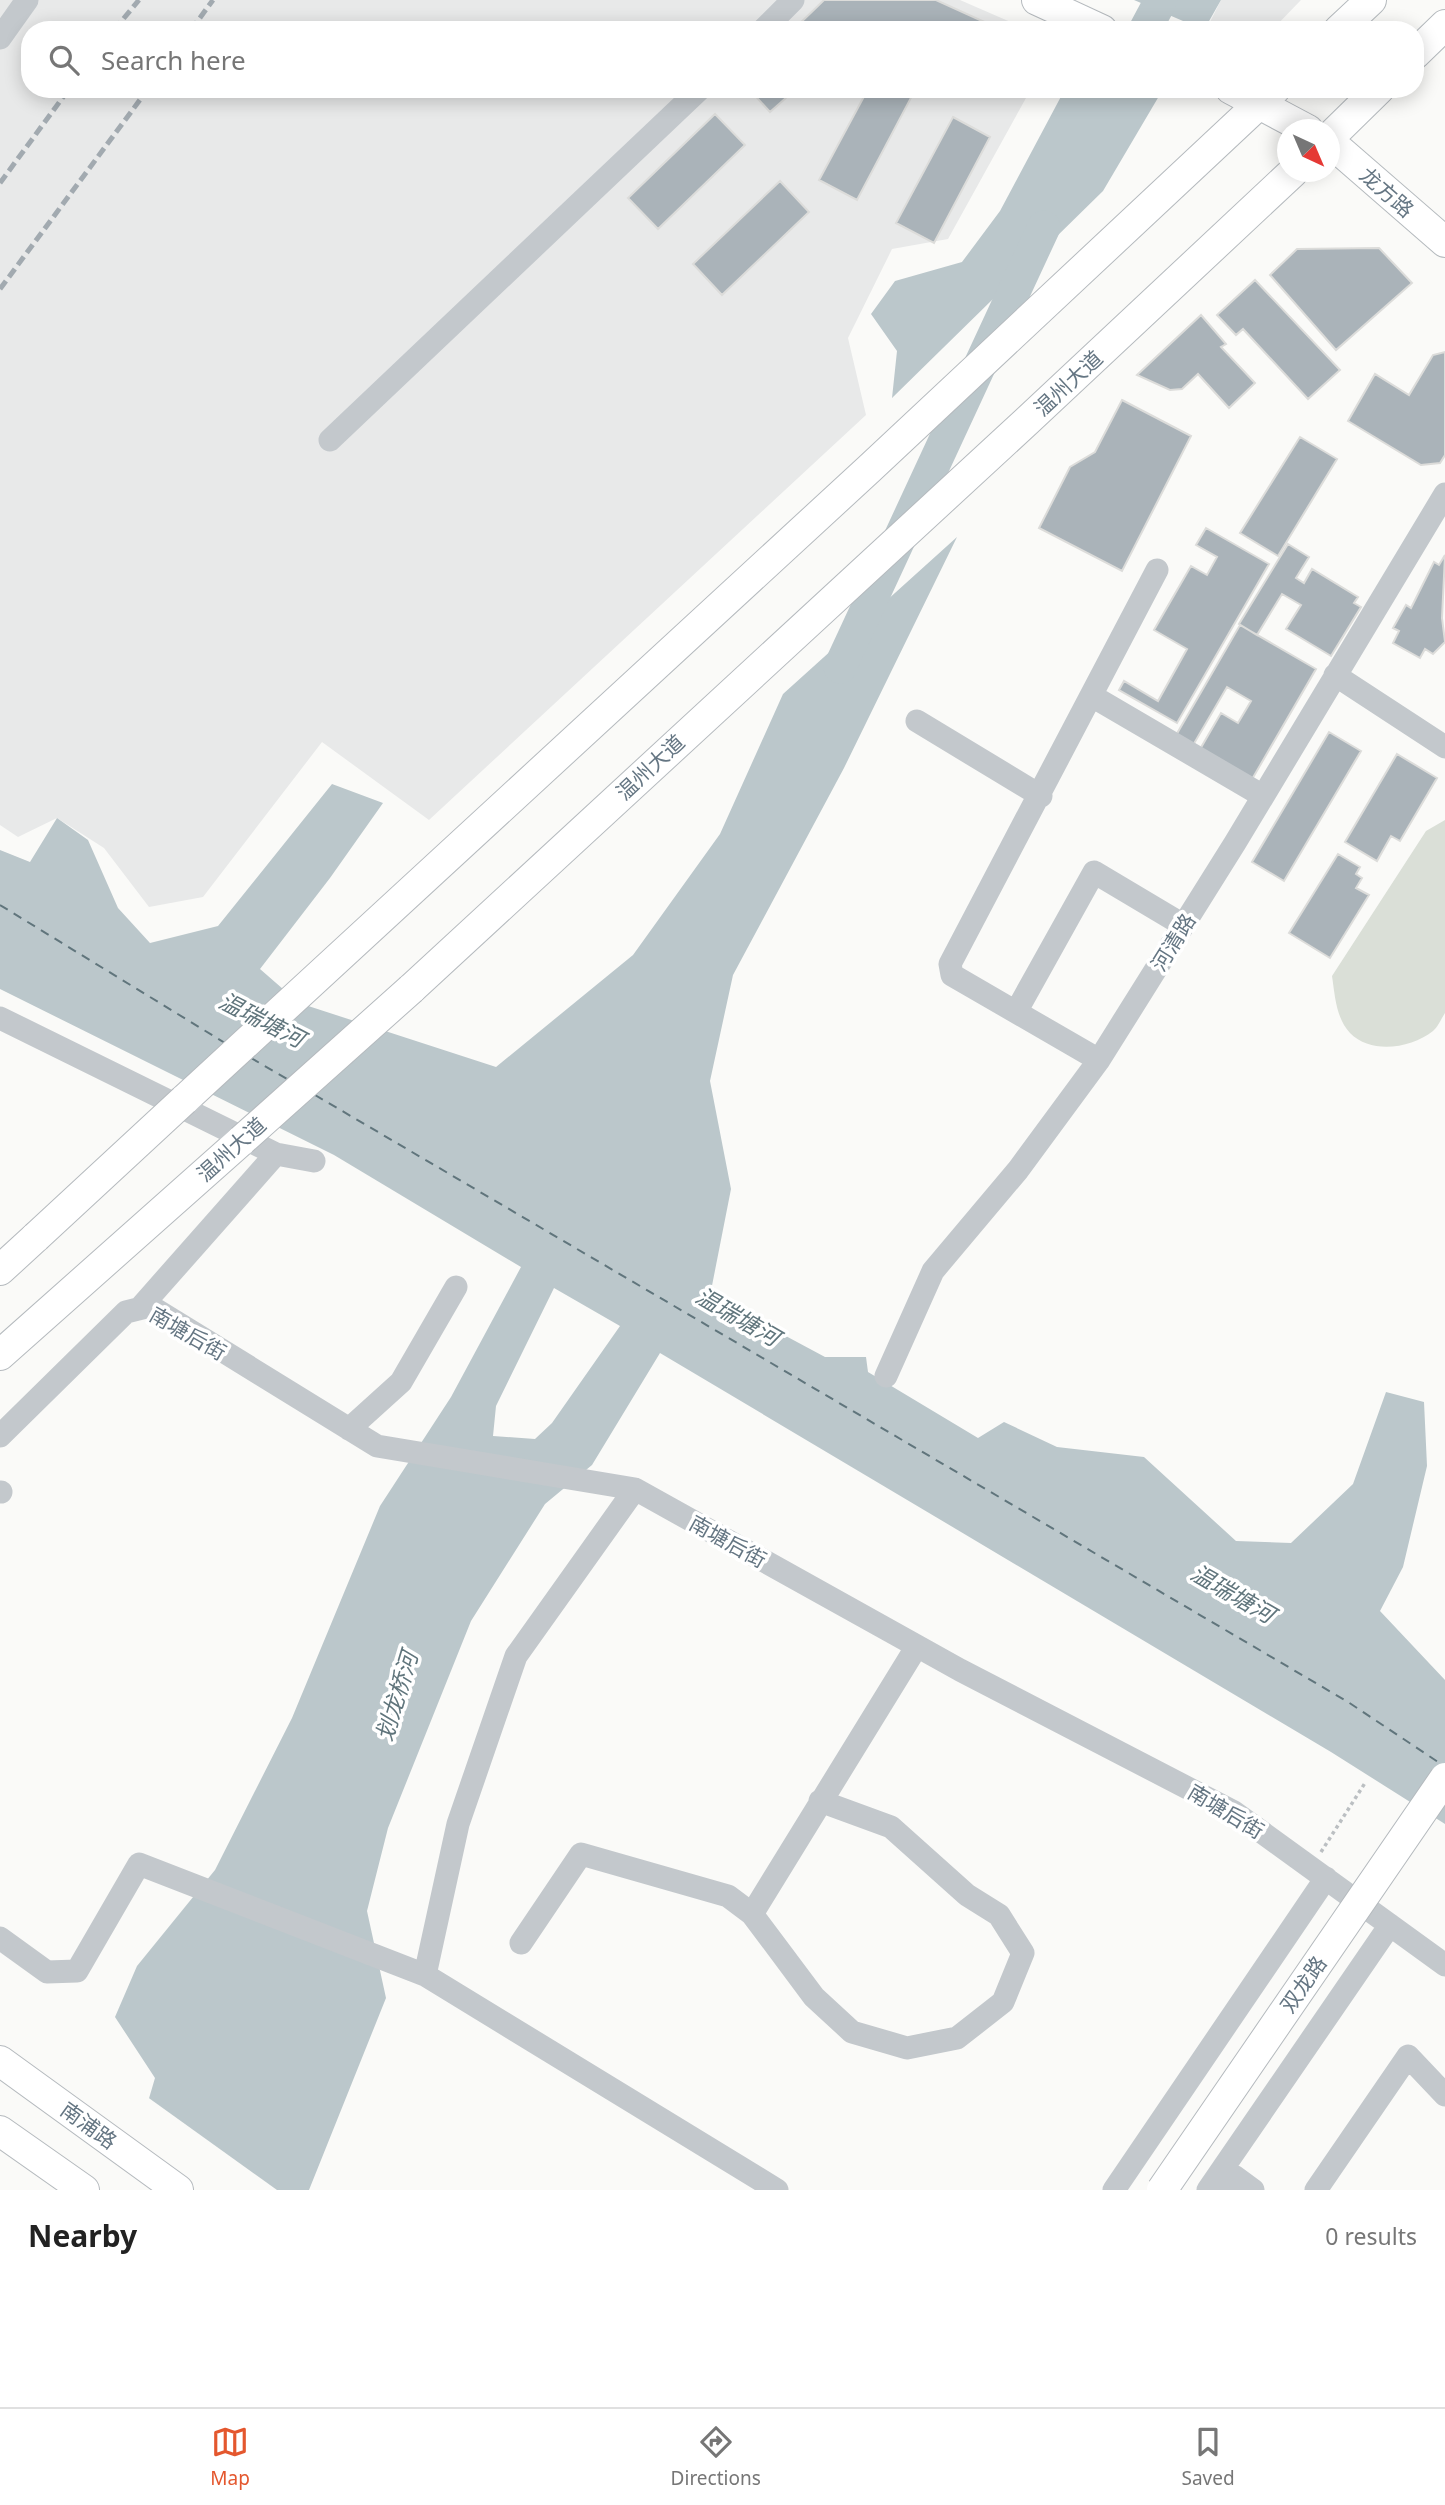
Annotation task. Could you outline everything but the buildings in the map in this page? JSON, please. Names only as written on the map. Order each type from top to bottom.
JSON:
[{"type":"main road","points":[[1037,0],[1083,21]]},
{"type":"main road","points":[[1349,21],[1371,0]]},
{"type":"main road","points":[[1424,45],[1445,25]]},
{"type":"main road","points":[[0,1270],[869,469],[1266,98]]},
{"type":"main road","points":[[1270,98],[1295,119]]},
{"type":"main road","points":[[1340,129],[1370,98]]},
{"type":"main road","name":"龙方路","points":[[1340,150],[1445,242]]},
{"type":"main road","name":"温州大道","points":[[0,1355],[411,989],[1282,182]]},
{"type":"main road","name":"双龙路","points":[[1162,2190],[1445,1778]]},
{"type":"main road","name":"南浦路","points":[[0,2061],[178,2190]]},
{"type":"main road","points":[[0,2131],[84,2190]]},
{"type":"street","points":[[0,38],[27,0]]},
{"type":"street","points":[[772,21],[793,0]]},
{"type":"street","points":[[330,440],[691,98]]},
{"type":"street","name":"河清路","points":[[886,1376],[933,1271],[1018,1170],[1099,1060],[1445,495]]},
{"type":"street","points":[[1099,1060],[952,975],[950,964],[1041,796],[1157,570]]},
{"type":"street","points":[[1335,675],[1445,747]]},
{"type":"street","points":[[1092,696],[1263,796]]},
{"type":"street","points":[[917,721],[1041,796]]},
{"type":"street","points":[[1016,1012],[1094,873],[1183,925]]},
{"type":"street","points":[[0,1018],[276,1154],[314,1161]]},
{"type":"street","points":[[139,1309],[276,1154]]},
{"type":"street","points":[[349,1429],[401,1382],[456,1287]]},
{"type":"street","name":"南塘后街","points":[[0,1436],[126,1312],[150,1306],[377,1446],[635,1489],[917,1646],[1234,1812],[1445,1965]]},
{"type":"street","points":[[425,1975],[458,1824],[516,1657],[635,1489]]},
{"type":"street","points":[[752,1914],[917,1646]]},
{"type":"street","points":[[521,1943],[581,1854],[728,1896],[752,1914],[814,1997],[852,2032],[907,2048],[957,2038],[1003,2001],[1023,1953],[999,1915],[967,1895],[891,1827],[820,1801]]},
{"type":"street","points":[[0,1938],[47,1972],[77,1971],[139,1864],[425,1975],[777,2190]]},
{"type":"street","points":[[1114,2190],[1326,1878]]},
{"type":"street","points":[[1208,2190],[1390,1925]]},
{"type":"street","points":[[1316,2190],[1408,2056],[1445,2095]]},
{"type":"street","points":[[1224,2190],[1234,2176],[1253,2190]]},
{"type":"shaded area","points":[[0,0],[960,0],[1008,21],[21,21],[21,98],[1026,98],[948,239],[892,249],[848,338],[866,415],[429,820],[322,742],[203,897],[149,907],[104,848],[57,818],[18,837],[0,825]]},
{"type":"shaded area","points":[[1221,0],[1301,0],[1281,21],[1210,21]]},
{"type":"shaded area","points":[[1445,820],[1445,1013],[1433,1031],[1414,1042],[1392,1047],[1369,1044],[1359,1040],[1345,1027],[1337,1006],[1332,976],[1426,831]]},
{"type":"water","points":[[1134,0],[1221,0],[1209,21],[1183,21]]},
{"type":"water","points":[[1060,98],[1158,98],[1103,191],[892,398],[897,351],[871,314],[895,281],[962,262],[1000,211]]},
{"type":"water","points":[[957,537],[844,768],[733,975],[710,1081],[731,1189],[708,1306],[745,1307],[769,1327],[825,1357],[866,1357],[868,1372],[978,1438],[1004,1422],[1057,1447],[1144,1457],[1236,1541],[1291,1543],[1353,1484],[1386,1392],[1424,1402],[1427,1466],[1403,1567],[1380,1611],[1445,1680],[1445,1824],[1331,1752],[660,1353],[592,1465],[545,1504],[471,1621],[388,1828],[367,1911],[386,1998],[309,2190],[122,2190],[155,2078],[115,2017],[137,1966],[215,1870],[292,1718],[380,1506],[451,1397],[521,1267],[334,1155],[0,989],[0,850],[30,862],[57,818],[88,840],[118,908],[150,943],[218,926],[332,784],[383,803],[260,969],[299,1003],[496,1067],[633,955],[720,834],[783,694]],"holes":[[[554,1288],[620,1326],[552,1423],[535,1439],[493,1436],[496,1406]]]},
{"type":"pier","points":[[146,2096],[277,2190],[119,2190]]},
{"type":"waterway","points":[[1150,21],[1161,0]]},
{"type":"waterway","points":[[840,667],[1044,227]]},
{"type":"ferry route","points":[[0,905],[225,1043]]},
{"type":"ferry route","points":[[251,1058],[289,1080]]},
{"type":"ferry route","points":[[315,1095],[1348,1702],[1441,1764]]},
{"type":"railway","points":[[122,21],[139,0]]},
{"type":"railway","points":[[198,21],[213,0]]},
{"type":"railway","points":[[0,183],[62,98]]},
{"type":"railway","points":[[0,289],[141,98]]},
{"type":"water label","name":"温瑞塘河","points":[[262,1019]]},
{"type":"water label","name":"温瑞塘河","points":[[738,1316]]},
{"type":"water label","name":"温瑞塘河","points":[[1233,1593]]},
{"type":"water label","name":"划龙桥河","points":[[396,1696]]}]
